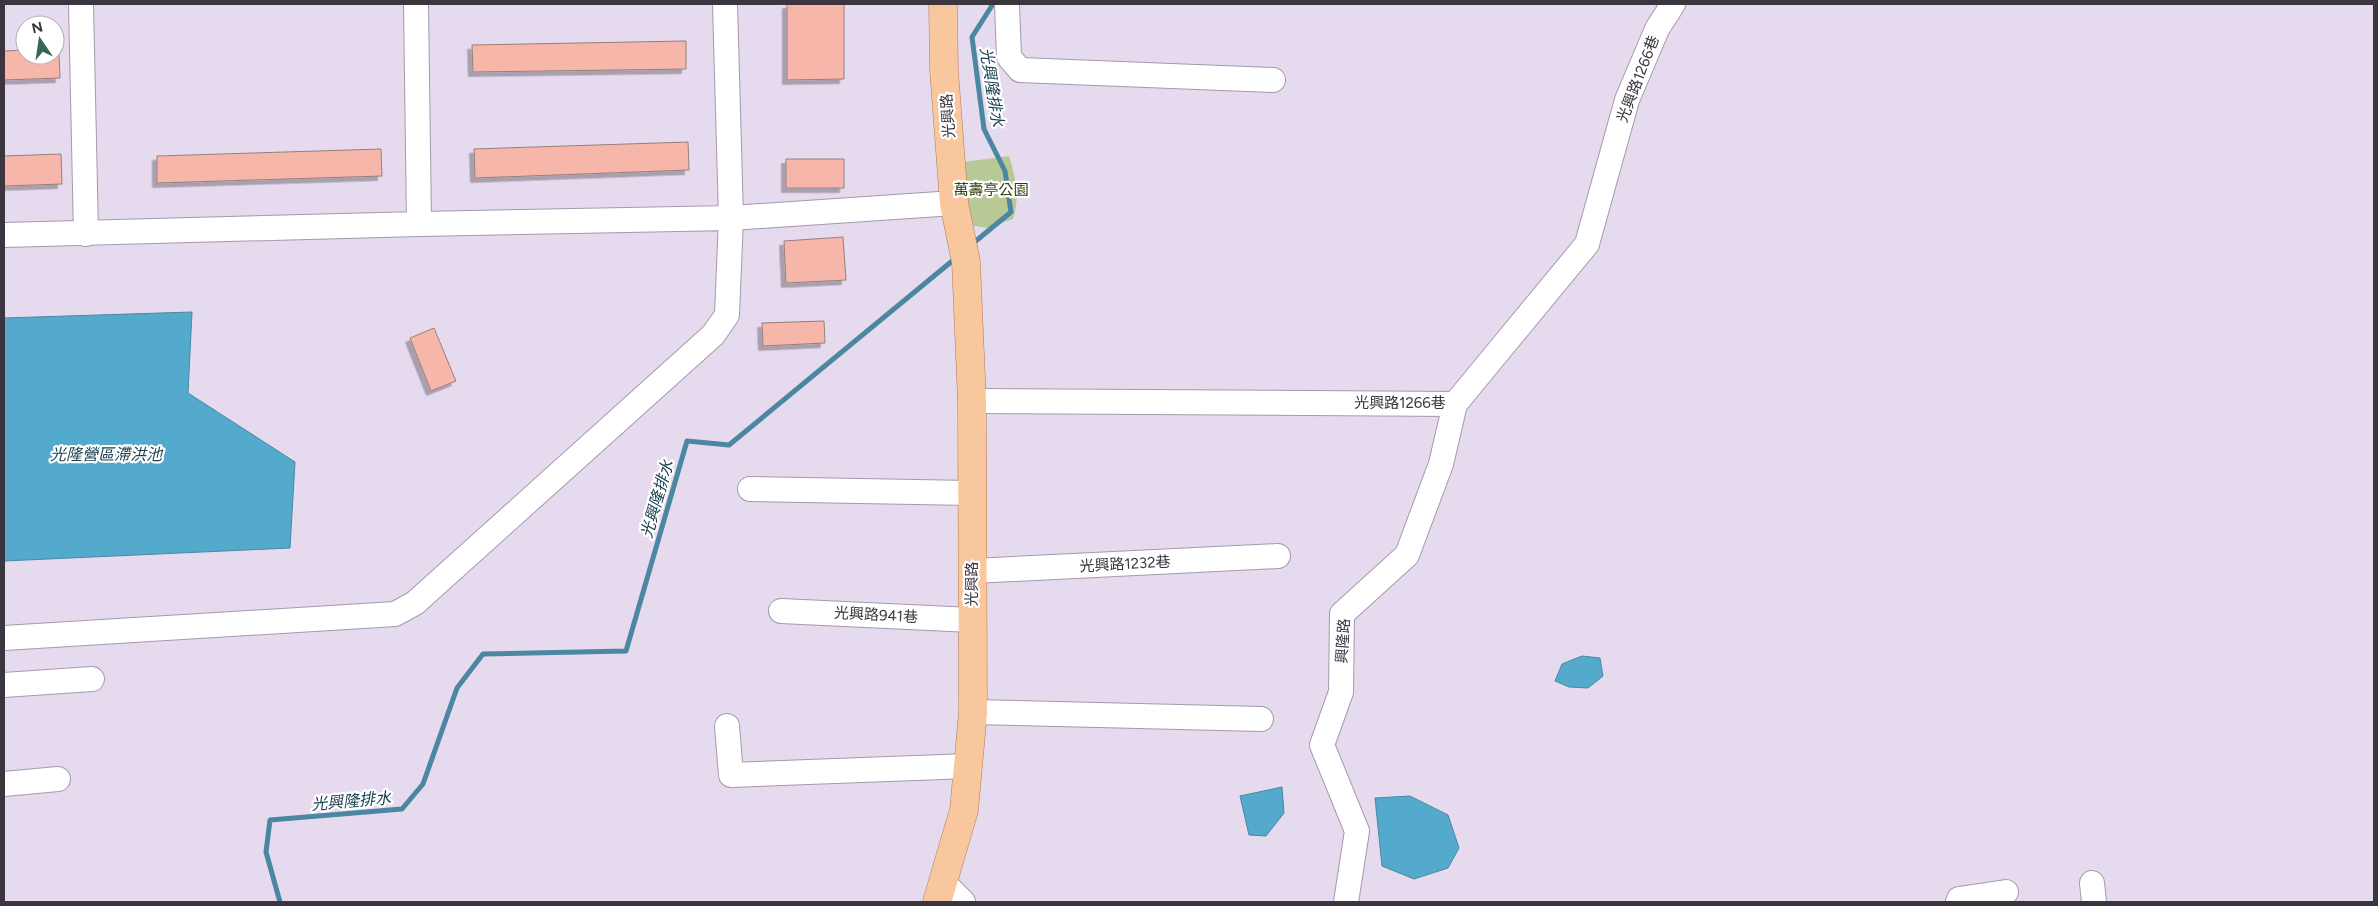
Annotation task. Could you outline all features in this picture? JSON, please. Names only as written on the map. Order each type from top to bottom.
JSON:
[{"type":"main road","name":"光興路","points":[[940,892],[964,810],[973,712],[973,571],[970,493],[972,401],[966,262],[957,214],[944,70],[943,4]]},
{"type":"lane","points":[[81,4],[86,234]]},
{"type":"lane","points":[[416,4],[419,224]]},
{"type":"lane","points":[[4,638],[385,615],[395,614],[415,603],[713,335],[727,315],[731,218],[725,4]]},
{"type":"lane","points":[[1007,4],[1010,58],[1020,70],[1273,80]]},
{"type":"lane","name":"光興路1266巷","points":[[972,401],[1455,404],[1587,244],[1627,100],[1657,29],[1673,4]]},
{"type":"lane","points":[[4,235],[419,224],[957,214]]},
{"type":"lane","name":"興隆路","points":[[1346,902],[1356,831],[1322,745],[1341,692],[1342,614],[1407,555],[1441,464],[1455,404]]},
{"type":"lane","points":[[750,489],[970,493]]},
{"type":"lane","name":"光興路1232巷","points":[[973,571],[1278,556]]},
{"type":"lane","name":"光興路941巷","points":[[781,611],[972,620]]},
{"type":"lane","points":[[4,685],[92,679]]},
{"type":"lane","points":[[973,712],[1261,719]]},
{"type":"lane","points":[[727,726],[731,775],[969,766]]},
{"type":"lane","points":[[4,784],[58,779]]},
{"type":"lane","points":[[940,892],[963,902]]},
{"type":"lane","points":[[1958,902],[1959,899],[2006,892]]},
{"type":"green space","name":"萬壽亭公園","points":[[1009,156],[1014,172],[1017,195],[1013,219],[987,228],[969,225],[963,162]]},
{"type":"water","name":"光隆營區滯洪池","points":[[192,312],[188,393],[295,462],[290,548],[4,561],[4,318]]},
{"type":"water","points":[[1582,656],[1600,658],[1603,676],[1588,688],[1569,687],[1555,681],[1562,664]]},
{"type":"water","points":[[1282,787],[1284,813],[1266,836],[1249,835],[1240,796]]},
{"type":"water","points":[[1410,796],[1448,815],[1459,848],[1448,868],[1414,879],[1382,866],[1375,798]]},
{"type":"building","points":[[787,4],[844,4],[844,79],[787,80]]},
{"type":"building","points":[[686,41],[686,69],[473,72],[472,45]]},
{"type":"building","points":[[15,50],[15,65],[59,65],[60,78],[4,80],[4,51]]},
{"type":"building","points":[[688,142],[689,170],[475,178],[474,149]]},
{"type":"building","points":[[381,149],[382,176],[157,183],[157,156]]},
{"type":"building","points":[[61,154],[62,184],[4,186],[4,156]]},
{"type":"building","points":[[786,159],[844,159],[844,188],[786,188]]},
{"type":"building","points":[[843,237],[846,280],[786,283],[784,241]]},
{"type":"building","points":[[824,321],[825,343],[763,346],[762,323]]},
{"type":"building","points":[[434,328],[456,381],[431,391],[410,338]]},
{"type":"waterway","name":"光興隆排水","points":[[971,245],[1011,212],[1005,171],[984,129],[972,37],[993,4]]},
{"type":"waterway","name":"光興隆排水","points":[[280,902],[266,852],[270,820],[402,809],[423,784],[457,688],[483,654],[626,651],[687,441],[729,445],[957,257]]}]
